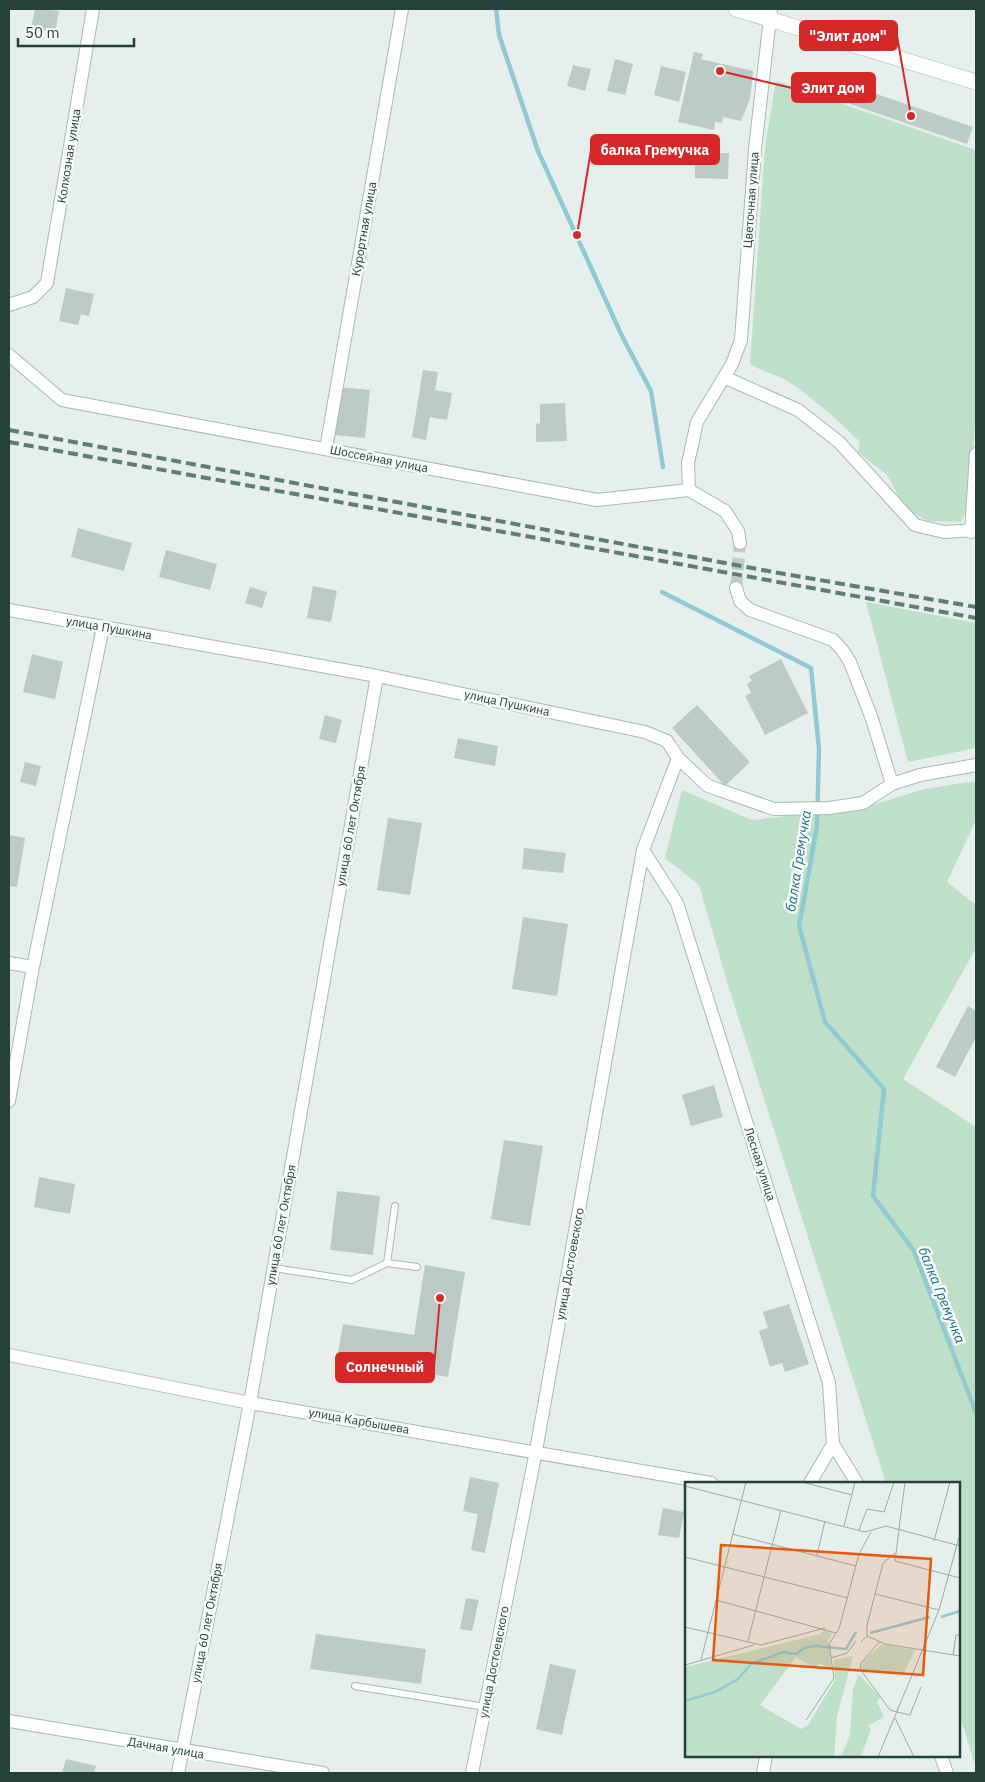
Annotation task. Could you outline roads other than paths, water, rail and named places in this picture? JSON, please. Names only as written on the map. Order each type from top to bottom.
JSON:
[{"type":"main road","points":[[736,9],[770,15],[976,82]]},
{"type":"street","name":"Колхозная улица","points":[[9,304],[32,297],[47,282],[93,9]]},
{"type":"street","name":"Курортная улица","points":[[326,449],[402,9]]},
{"type":"street","name":"Цветочная улица","points":[[688,490],[688,464],[697,422],[724,377],[740,340],[755,149],[770,15]]},
{"type":"street","name":"Шоссейная улица","points":[[9,355],[62,400],[596,500],[688,490]]},
{"type":"street","points":[[724,377],[798,410],[839,442],[915,525],[944,532],[974,531],[976,454]]},
{"type":"street","points":[[688,490],[725,510],[735,526],[740,543]]},
{"type":"street","points":[[736,588],[740,601],[750,610],[833,640],[843,651],[850,662],[872,719],[892,784]]},
{"type":"street","name":"улица Пушкина","points":[[9,610],[377,676],[645,732],[667,741],[678,758],[708,786],[774,810],[829,808],[863,803],[892,784],[920,775],[976,765]]},
{"type":"street","points":[[9,1101],[33,967],[103,627]]},
{"type":"street","name":"улица 60 лет Октября","points":[[178,1773],[250,1403],[377,676]]},
{"type":"street","name":"улица Достоевского","points":[[472,1773],[536,1452],[643,850],[678,758]]},
{"type":"street","name":"Лесная улица","points":[[643,850],[677,902],[829,1383],[832,1444]]},
{"type":"street","points":[[9,963],[33,967]]},
{"type":"street","name":"улица Карбышева","points":[[9,1355],[250,1403],[705,1482]]},
{"type":"street","points":[[811,1482],[832,1444],[855,1482]]},
{"type":"street","name":"Дачная улица","points":[[9,1720],[182,1751],[323,1773]]},
{"type":"street","points":[[763,1773],[766,1757]]},
{"type":"street","points":[[941,1757],[947,1773]]},
{"type":"lane","points":[[387,1263],[395,1206]]},
{"type":"lane","points":[[274,1268],[352,1280],[387,1263],[417,1267]]},
{"type":"lane","points":[[355,1686],[486,1707]]},
{"type":"waterway","name":"балка Гремучка","points":[[496,9],[499,35],[538,151],[622,336],[651,391],[663,467]]},
{"type":"waterway","name":"балка Гремучка","points":[[662,592],[811,668],[819,749],[817,826],[799,926],[825,1022],[884,1089],[873,1196],[914,1251],[976,1413]]},
{"type":"tunnel","points":[[736,588],[740,543]]},
{"type":"railway","points":[[9,430],[779,573],[976,607]]},
{"type":"railway","points":[[9,442],[976,618]]},
{"type":"place","name":"Элит дом","points":[[720,71]]},
{"type":"place","name":"\"Элит дом\"","points":[[911,116]]},
{"type":"place","name":"балка Гремучка","points":[[577,235]]},
{"type":"place","name":"Солнечный","points":[[440,1298]]}]
